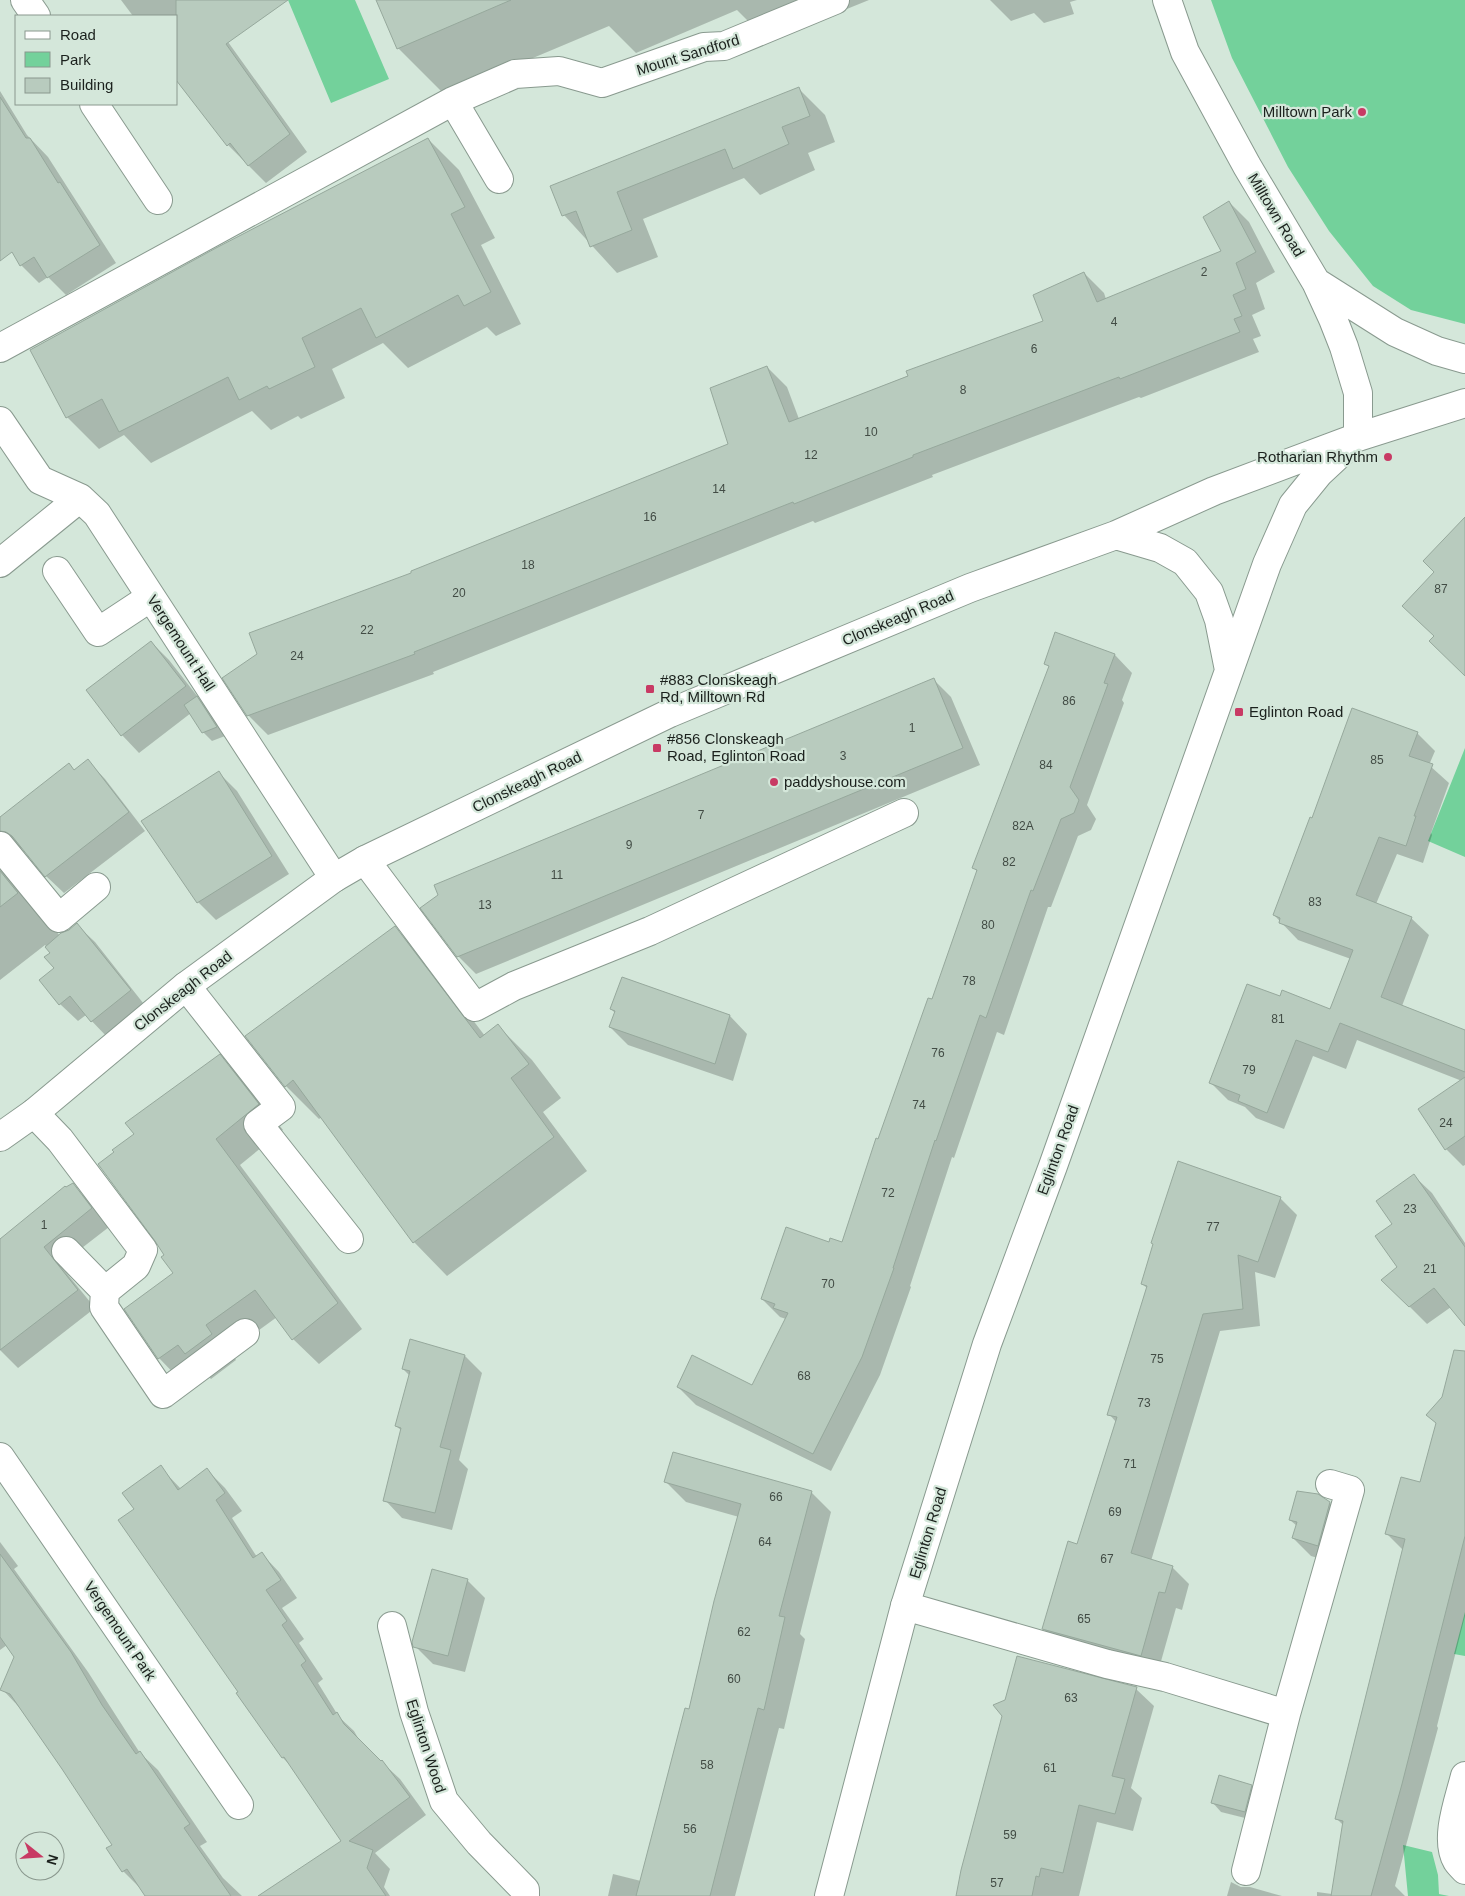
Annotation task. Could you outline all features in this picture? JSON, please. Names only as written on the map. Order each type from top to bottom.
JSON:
[{"type":"main road","points":[[25,0],[35,15]]},
{"type":"main road","name":"Mount Sandford","points":[[0,348],[453,100],[516,74],[559,71],[602,83],[704,47],[724,46],[835,0]]},
{"type":"main road","name":"Milltown Road","points":[[1167,0],[1185,52],[1247,166],[1316,282],[1336,326],[1354,376],[1358,402],[1358,436]]},
{"type":"main road","points":[[453,100],[499,179]]},
{"type":"main road","points":[[95,105],[158,200]]},
{"type":"main road","points":[[1316,282],[1401,335],[1437,351],[1465,359]]},
{"type":"main road","name":"Clonskeagh Road","points":[[0,1137],[34,1113],[186,986],[334,878],[365,860],[670,713],[970,588],[1116,535],[1214,491],[1358,436],[1465,403]]},
{"type":"main road","name":"Vergemount Hall","points":[[0,421],[40,480],[80,498],[97,514],[334,878]]},
{"type":"main road","name":"Eglinton Road","points":[[829,1896],[905,1606],[987,1344],[1267,564],[1293,505],[1320,473],[1358,436]]},
{"type":"main road","points":[[0,564],[80,498]]},
{"type":"main road","points":[[1116,535],[1160,548],[1185,562],[1209,592],[1219,620],[1229,672]]},
{"type":"main road","points":[[57,571],[98,632],[151,597]]},
{"type":"main road","points":[[365,860],[475,1007],[514,986],[650,931],[904,814]]},
{"type":"main road","points":[[0,846],[59,918],[96,887]]},
{"type":"main road","points":[[186,986],[281,1107],[258,1124],[349,1239]]},
{"type":"main road","points":[[34,1113],[60,1140],[143,1250],[136,1266],[105,1291],[104,1307],[163,1394],[245,1333]]},
{"type":"main road","points":[[66,1251],[105,1291]]},
{"type":"main road","name":"Vergemount Park","points":[[0,1457],[239,1805]]},
{"type":"main road","points":[[1246,1871],[1286,1714],[1350,1490],[1330,1484]]},
{"type":"main road","points":[[905,1606],[1107,1664],[1165,1677],[1286,1714]]},
{"type":"main road","name":"Eglinton Wood","points":[[392,1626],[414,1712],[444,1801],[478,1843],[525,1890],[525,1896]]},
{"type":"main road","points":[[1465,1776],[1451,1835],[1452,1848],[1457,1862],[1465,1870]]},
{"type":"green space","points":[[288,0],[355,0],[389,79],[331,103]]},
{"type":"green space","name":"Milltown Park","points":[[1211,0],[1465,0],[1465,324],[1411,310],[1373,286],[1329,231],[1288,167],[1232,58]]},
{"type":"green space","points":[[1465,748],[1465,857],[1428,841]]},
{"type":"green space","points":[[1465,1612],[1465,1656],[1454,1654]]},
{"type":"green space","points":[[1403,1845],[1432,1852],[1438,1875],[1439,1894],[1449,1896],[1408,1896]]},
{"type":"building","points":[[176,0],[288,0],[226,44],[290,134],[248,166],[230,143],[227,146],[178,83],[178,15],[176,15]]},
{"type":"building","points":[[376,0],[511,0],[397,49]]},
{"type":"building","points":[[799,87],[810,116],[782,127],[789,144],[733,169],[725,149],[617,192],[632,230],[590,247],[576,211],[562,216],[550,186]]},
{"type":"building","points":[[0,97],[26,138],[30,138],[58,183],[60,182],[100,245],[47,278],[34,257],[20,266],[12,252],[0,261]]},
{"type":"building","points":[[428,138],[465,207],[451,214],[491,292],[464,306],[458,295],[376,338],[361,308],[302,338],[315,367],[269,389],[267,386],[239,400],[228,377],[119,432],[102,399],[66,418],[30,350],[216,248]]},
{"type":"building","points":[[1229,201],[1256,252],[1236,263],[1246,289],[1233,295],[1242,316],[1234,319],[1240,332],[1120,379],[1119,377],[913,455],[913,457],[794,504],[793,502],[414,652],[415,654],[247,716],[222,678],[257,654],[249,633],[411,573],[411,571],[728,444],[710,388],[767,366],[789,422],[908,376],[906,371],[1043,321],[1033,295],[1084,272],[1097,302],[1221,251],[1203,217]]},
{"type":"building","points":[[1465,517],[1465,676],[1429,641],[1434,636],[1402,606],[1434,572],[1423,561]]},
{"type":"building","points":[[1055,632],[1115,654],[1104,683],[1108,684],[1070,787],[1079,800],[1074,813],[1061,819],[1033,891],[1031,890],[986,1018],[980,1015],[935,1140],[894,1268],[862,1357],[813,1454],[677,1387],[692,1355],[752,1385],[788,1313],[773,1308],[775,1304],[761,1299],[786,1227],[829,1242],[830,1238],[842,1242],[876,1138],[878,1139],[928,998],[932,999],[977,870],[972,868],[1049,666],[1044,664]]},
{"type":"building","points":[[151,641],[186,686],[121,736],[86,690]]},
{"type":"building","points":[[934,678],[963,748],[457,957],[420,908],[438,895],[434,885]]},
{"type":"building","points":[[197,696],[217,727],[202,733],[184,705]]},
{"type":"building","points":[[1352,708],[1418,732],[1409,756],[1433,764],[1414,816],[1416,816],[1406,846],[1379,837],[1356,895],[1412,917],[1381,997],[1465,1030],[1465,1072],[1340,1023],[1328,1052],[1296,1040],[1267,1113],[1238,1101],[1240,1095],[1209,1083],[1247,984],[1280,996],[1282,990],[1330,1009],[1353,950],[1279,923],[1280,918],[1273,915],[1310,817],[1312,818]]},
{"type":"building","points":[[88,759],[129,812],[45,877],[12,836],[0,831],[0,817],[69,763],[74,770]]},
{"type":"building","points":[[219,771],[272,856],[197,903],[141,821]]},
{"type":"building","points":[[0,871],[18,893],[0,907]]},
{"type":"building","points":[[77,923],[131,990],[91,1022],[70,996],[59,1005],[39,980],[54,968],[44,957],[50,953],[45,947],[61,933],[69,930]]},
{"type":"building","points":[[395,926],[480,1038],[498,1024],[529,1064],[511,1078],[554,1137],[413,1243],[293,1080],[285,1087],[245,1036]]},
{"type":"building","points":[[622,977],[730,1015],[715,1064],[609,1027],[615,1011],[610,1009]]},
{"type":"building","points":[[220,1054],[259,1104],[216,1139],[338,1303],[292,1340],[255,1290],[206,1325],[212,1334],[185,1354],[178,1345],[158,1359],[124,1309],[173,1273],[161,1257],[164,1255],[155,1241],[98,1164],[114,1152],[112,1150],[134,1134],[125,1123]]},
{"type":"building","points":[[1465,1077],[1465,1136],[1445,1150],[1418,1109]]},
{"type":"building","points":[[1178,1161],[1281,1197],[1258,1262],[1238,1255],[1243,1309],[1203,1314],[1131,1553],[1173,1566],[1165,1593],[1159,1592],[1141,1656],[1042,1629],[1068,1541],[1077,1544],[1117,1417],[1107,1415],[1147,1286],[1141,1284],[1153,1244],[1151,1243]]},
{"type":"building","points":[[1414,1174],[1465,1247],[1465,1326],[1434,1288],[1409,1307],[1381,1280],[1397,1267],[1375,1236],[1392,1224],[1376,1201]]},
{"type":"building","points":[[73,1183],[92,1208],[44,1247],[78,1290],[0,1350],[0,1239],[65,1186]]},
{"type":"building","points":[[410,1339],[465,1355],[440,1447],[451,1450],[435,1513],[383,1501],[401,1428],[395,1426],[410,1371],[402,1369]]},
{"type":"building","points":[[1454,1350],[1465,1351],[1465,1536],[1402,1784],[1371,1896],[1331,1896],[1343,1821],[1335,1819],[1405,1539],[1385,1534],[1401,1477],[1420,1482],[1436,1423],[1426,1415],[1442,1397]]},
{"type":"building","points":[[673,1452],[812,1491],[779,1616],[785,1617],[764,1710],[758,1708],[710,1896],[636,1896],[685,1708],[689,1709],[714,1601],[741,1504],[664,1482]]},
{"type":"building","points":[[161,1465],[178,1490],[207,1468],[225,1493],[216,1500],[253,1558],[262,1552],[281,1580],[266,1590],[287,1621],[282,1625],[306,1661],[301,1665],[333,1715],[337,1712],[344,1724],[382,1760],[410,1797],[349,1841],[373,1850],[367,1868],[386,1896],[258,1896],[341,1841],[284,1757],[282,1758],[236,1693],[238,1692],[118,1520],[134,1509],[122,1493]]},
{"type":"building","points":[[1297,1491],[1318,1494],[1330,1502],[1318,1546],[1292,1538],[1297,1522],[1289,1520]]},
{"type":"building","points":[[0,1554],[71,1652],[102,1705],[136,1754],[140,1751],[190,1824],[184,1828],[231,1896],[145,1896],[127,1869],[122,1872],[106,1848],[112,1845],[62,1769],[10,1694],[0,1690],[14,1657],[0,1637]]},
{"type":"building","points":[[432,1569],[468,1579],[448,1656],[413,1647],[412,1642]]},
{"type":"building","points":[[1017,1656],[1137,1687],[1112,1776],[1125,1779],[1115,1814],[1079,1805],[1063,1873],[1041,1868],[1039,1877],[1036,1876],[1032,1896],[956,1896],[961,1870],[1002,1716],[993,1705],[1005,1700]]},
{"type":"building","points":[[1219,1775],[1252,1785],[1245,1812],[1211,1803]]},
{"type":"place","name":"Milltown Park","points":[[1362,112]]},
{"type":"place","name":"Rotharian Rhythm","points":[[1388,457]]},
{"type":"place","name":"#883 Clonskeagh Rd, Milltown Rd","points":[[650,689]]},
{"type":"place","name":"Eglinton Road","points":[[1239,712]]},
{"type":"place","name":"#856 Clonskeagh Road, Eglinton Road","points":[[657,748]]},
{"type":"place","name":"paddyshouse.com","points":[[774,782]]}]
